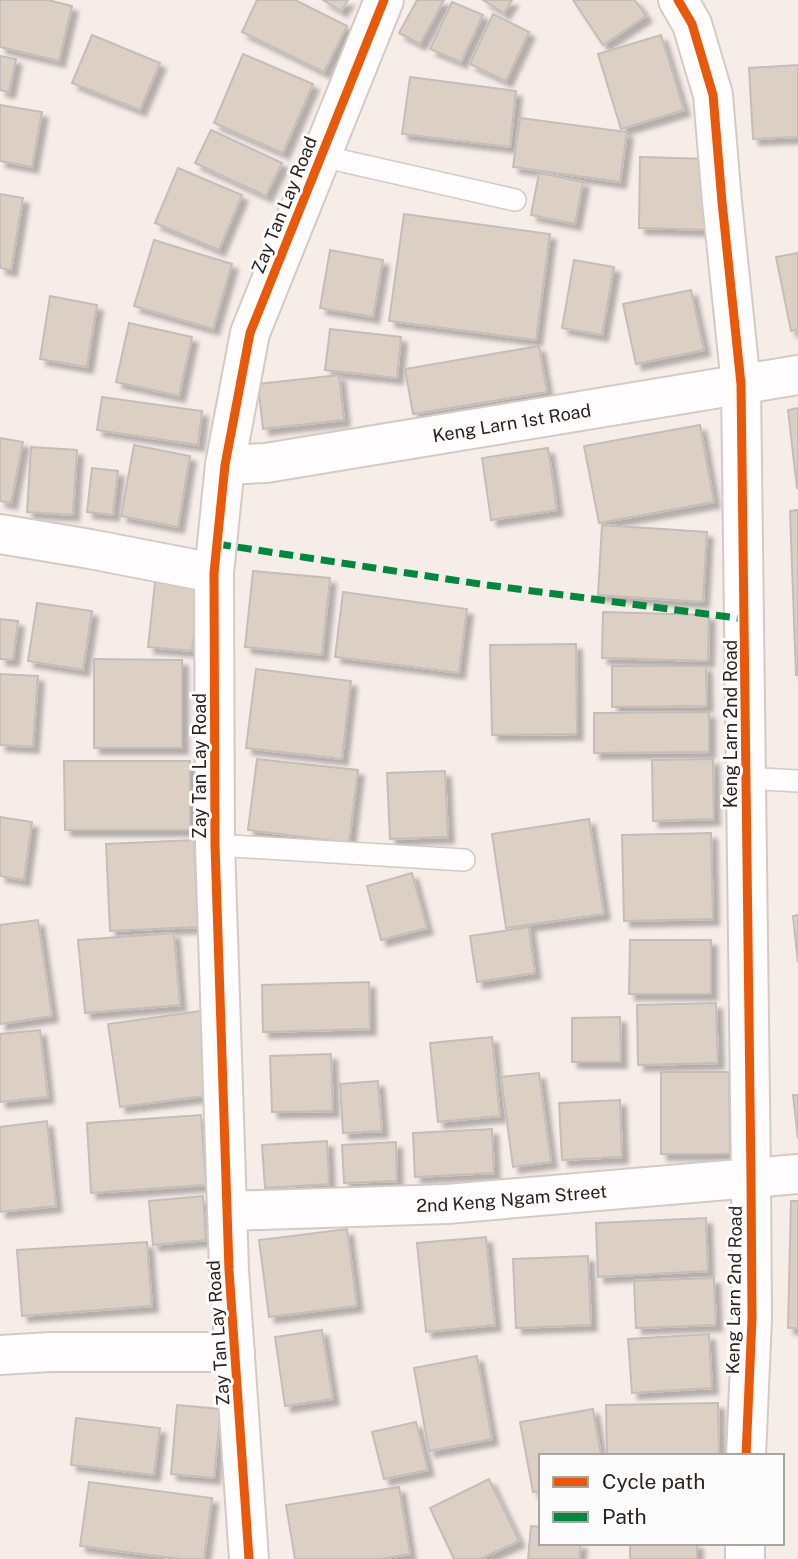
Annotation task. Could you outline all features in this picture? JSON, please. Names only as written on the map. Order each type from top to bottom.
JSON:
[{"type":"street","name":"Zay Tan Lay Road","points":[[249,1559],[227,1211],[215,845],[214,573],[225,465],[250,333],[383,0]]},
{"type":"street","name":"Keng Larn 2nd Road","points":[[678,0],[692,24],[713,95],[741,384],[746,619],[745,778],[752,1318],[746,1454]]},
{"type":"street","name":"Keng Larn 1st Road","points":[[225,465],[266,463],[798,375]]},
{"type":"street","points":[[0,534],[214,573]]},
{"type":"street","name":"2nd Keng Ngam Street","points":[[227,1211],[447,1204],[798,1174]]},
{"type":"street","points":[[0,1355],[50,1352],[235,1352]]},
{"type":"lane","points":[[321,156],[515,200]]},
{"type":"lane","points":[[745,778],[798,781]]},
{"type":"lane","points":[[215,845],[464,860]]},
{"type":"building","points":[[0,0],[48,0],[72,6],[59,61],[0,47]]},
{"type":"building","points":[[257,0],[295,0],[347,26],[324,72],[242,32]]},
{"type":"building","points":[[323,0],[348,0],[341,11]]},
{"type":"building","points":[[417,0],[444,0],[420,44],[399,33]]},
{"type":"building","points":[[483,0],[512,0],[504,13]]},
{"type":"building","points":[[573,0],[635,0],[646,16],[603,45]]},
{"type":"building","points":[[452,2],[483,15],[461,62],[430,49]]},
{"type":"building","points":[[493,14],[529,32],[506,81],[470,64]]},
{"type":"building","points":[[92,35],[160,63],[140,110],[72,83]]},
{"type":"building","points":[[661,35],[684,110],[621,129],[598,54]]},
{"type":"building","points":[[243,54],[313,84],[283,153],[214,123]]},
{"type":"building","points":[[0,56],[16,59],[9,92],[0,90]]},
{"type":"building","points":[[798,65],[798,137],[753,139],[749,68]]},
{"type":"building","points":[[410,77],[516,91],[510,147],[402,134]]},
{"type":"building","points":[[0,105],[42,112],[32,167],[0,161]]},
{"type":"building","points":[[520,118],[627,132],[620,182],[513,167]]},
{"type":"building","points":[[211,130],[282,163],[266,196],[195,163]]},
{"type":"building","points":[[640,157],[712,159],[711,230],[639,228]]},
{"type":"building","points":[[178,168],[242,195],[219,250],[155,223]]},
{"type":"building","points":[[539,173],[583,182],[575,224],[531,215]]},
{"type":"building","points":[[0,194],[23,198],[11,270],[0,268]]},
{"type":"building","points":[[404,214],[550,234],[536,340],[389,321]]},
{"type":"building","points":[[154,240],[232,264],[213,329],[134,306]]},
{"type":"building","points":[[330,250],[383,260],[373,317],[320,308]]},
{"type":"building","points":[[798,253],[798,329],[791,331],[776,257]]},
{"type":"building","points":[[574,260],[614,267],[602,335],[562,328]]},
{"type":"building","points":[[691,290],[704,350],[636,364],[623,304]]},
{"type":"building","points":[[50,296],[97,305],[87,367],[40,359]]},
{"type":"building","points":[[129,323],[192,337],[179,396],[116,382]]},
{"type":"building","points":[[330,329],[401,337],[397,378],[325,370]]},
{"type":"building","points":[[539,346],[547,392],[413,414],[405,369]]},
{"type":"building","points":[[339,375],[344,420],[263,429],[258,384]]},
{"type":"building","points":[[102,397],[202,411],[198,445],[97,430]]},
{"type":"building","points":[[798,408],[798,488],[797,488],[788,410]]},
{"type":"building","points":[[700,425],[714,502],[599,523],[584,446]]},
{"type":"building","points":[[0,438],[23,442],[11,503],[0,501]]},
{"type":"building","points":[[134,445],[190,456],[178,527],[121,516]]},
{"type":"building","points":[[31,447],[77,450],[73,515],[27,512]]},
{"type":"building","points":[[548,448],[557,510],[491,520],[482,458]]},
{"type":"building","points":[[92,468],[118,471],[113,515],[87,512]]},
{"type":"building","points":[[798,510],[798,675],[796,675],[790,511]]},
{"type":"building","points":[[602,525],[707,532],[703,602],[598,595]]},
{"type":"building","points":[[253,571],[330,578],[322,655],[245,647]]},
{"type":"building","points":[[156,573],[200,578],[192,651],[148,647]]},
{"type":"building","points":[[343,592],[467,609],[459,673],[335,657]]},
{"type":"building","points":[[37,603],[92,611],[83,670],[28,661]]},
{"type":"building","points":[[603,612],[709,615],[708,661],[602,658]]},
{"type":"building","points":[[0,619],[18,621],[13,660],[0,659]]},
{"type":"building","points":[[576,644],[577,734],[492,735],[490,645]]},
{"type":"building","points":[[94,659],[182,660],[182,748],[94,748]]},
{"type":"building","points":[[612,666],[706,666],[707,706],[612,707]]},
{"type":"building","points":[[256,669],[351,681],[342,759],[246,748]]},
{"type":"building","points":[[0,674],[38,676],[33,747],[0,745]]},
{"type":"building","points":[[709,712],[709,752],[594,753],[594,713]]},
{"type":"building","points":[[257,759],[358,770],[349,843],[248,830]]},
{"type":"building","points":[[713,759],[714,819],[653,821],[652,760]]},
{"type":"building","points":[[64,761],[190,761],[190,830],[65,830]]},
{"type":"building","points":[[445,771],[448,837],[390,839],[387,773]]},
{"type":"building","points":[[0,817],[32,822],[24,880],[0,876]]},
{"type":"building","points":[[589,819],[604,914],[506,928],[492,834]]},
{"type":"building","points":[[711,833],[713,919],[624,921],[622,835]]},
{"type":"building","points":[[194,840],[198,927],[110,931],[106,844]]},
{"type":"building","points":[[412,873],[427,928],[381,940],[367,886]]},
{"type":"building","points":[[798,915],[798,963],[793,916]]},
{"type":"building","points":[[38,920],[52,1016],[0,1024],[0,925]]},
{"type":"building","points":[[529,927],[535,973],[477,982],[470,936]]},
{"type":"building","points":[[174,933],[180,1005],[85,1013],[78,940]]},
{"type":"building","points":[[630,940],[711,940],[711,994],[629,994]]},
{"type":"building","points":[[369,982],[370,1029],[263,1032],[262,985]]},
{"type":"building","points":[[716,1003],[718,1063],[638,1065],[637,1005]]},
{"type":"building","points":[[201,1011],[212,1095],[120,1107],[108,1024]]},
{"type":"building","points":[[620,1017],[621,1062],[572,1062],[572,1018]]},
{"type":"building","points":[[40,1030],[48,1097],[0,1102],[0,1034]]},
{"type":"building","points":[[492,1037],[500,1116],[438,1122],[430,1043]]},
{"type":"building","points":[[331,1054],[333,1111],[272,1112],[270,1056]]},
{"type":"building","points":[[661,1072],[729,1072],[730,1154],[661,1154]]},
{"type":"building","points":[[539,1073],[551,1162],[513,1167],[501,1077]]},
{"type":"building","points":[[378,1081],[382,1131],[343,1133],[340,1084]]},
{"type":"building","points":[[793,1095],[798,1095],[798,1139]]},
{"type":"building","points":[[620,1100],[622,1157],[562,1160],[559,1103]]},
{"type":"building","points":[[201,1115],[206,1185],[91,1193],[87,1123]]},
{"type":"building","points":[[47,1121],[56,1206],[0,1212],[0,1127]]},
{"type":"building","points":[[492,1129],[494,1173],[415,1177],[413,1133]]},
{"type":"building","points":[[327,1141],[329,1184],[265,1188],[262,1145]]},
{"type":"building","points":[[396,1142],[397,1181],[344,1183],[342,1145]]},
{"type":"building","points":[[203,1196],[206,1240],[153,1245],[149,1201]]},
{"type":"building","points":[[791,1201],[798,1201],[798,1328],[788,1328]]},
{"type":"building","points":[[706,1218],[708,1271],[598,1277],[596,1223]]},
{"type":"building","points":[[347,1229],[357,1306],[269,1317],[259,1240]]},
{"type":"building","points":[[486,1237],[495,1325],[426,1332],[417,1243]]},
{"type":"building","points":[[147,1242],[152,1306],[22,1316],[17,1250]]},
{"type":"building","points":[[588,1256],[591,1325],[516,1328],[513,1259]]},
{"type":"building","points":[[714,1278],[716,1325],[636,1328],[634,1281]]},
{"type":"building","points":[[322,1330],[333,1399],[285,1406],[275,1337]]},
{"type":"building","points":[[709,1334],[712,1388],[632,1393],[628,1339]]},
{"type":"building","points":[[477,1356],[492,1439],[429,1451],[414,1368]]},
{"type":"building","points":[[718,1403],[719,1454],[607,1454],[606,1405]]},
{"type":"building","points":[[177,1405],[221,1409],[214,1478],[171,1474]]},
{"type":"building","points":[[593,1409],[601,1454],[539,1454],[539,1491],[533,1492],[520,1422]]},
{"type":"building","points":[[76,1418],[160,1428],[154,1475],[71,1465]]},
{"type":"building","points":[[416,1422],[428,1470],[384,1479],[372,1432]]},
{"type":"building","points":[[489,1479],[519,1541],[480,1559],[454,1559],[430,1508]]},
{"type":"building","points":[[89,1482],[212,1498],[204,1559],[179,1559],[80,1546]]},
{"type":"building","points":[[399,1487],[410,1554],[381,1559],[295,1559],[286,1505]]},
{"type":"building","points":[[531,1526],[539,1527],[539,1545],[581,1545],[579,1559],[528,1559]]},
{"type":"building","points":[[630,1545],[697,1545],[697,1559],[630,1559]]},
{"type":"marked path","points":[[217,544],[480,584],[745,619]]},
{"type":"cycle path","points":[[249,1559],[229,1270],[215,845],[214,573],[225,465],[250,333],[384,0]]},
{"type":"cycle path","points":[[678,0],[692,24],[713,95],[741,384],[752,1318],[746,1454]]}]
